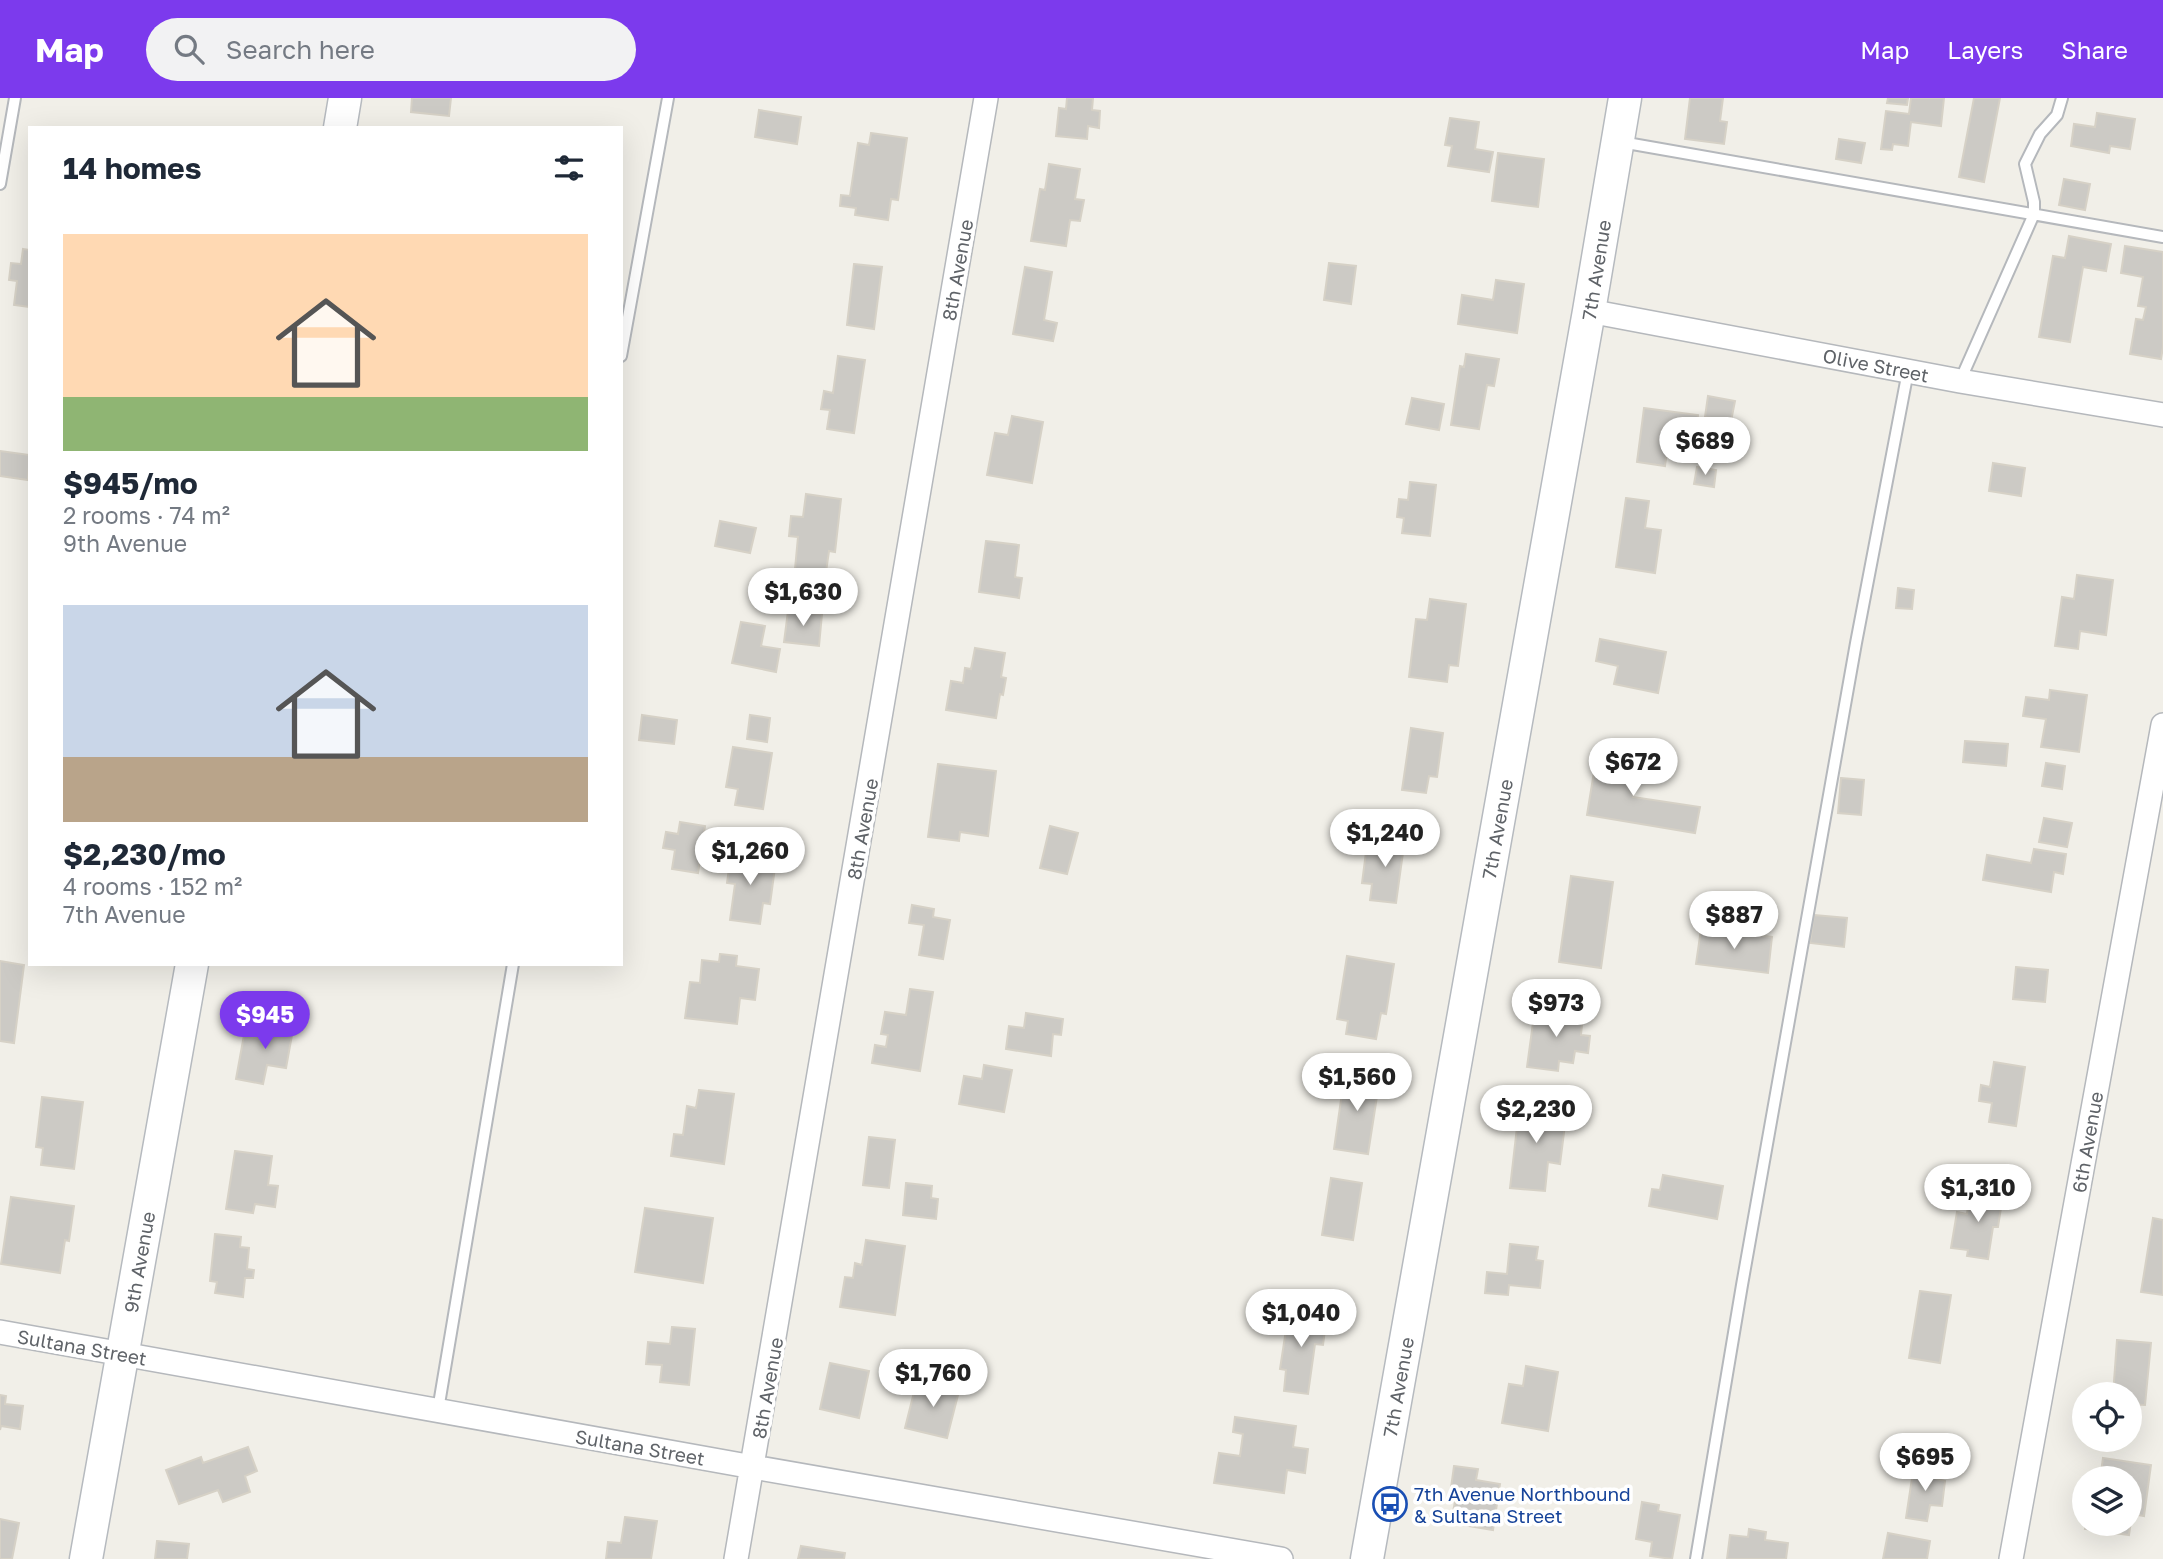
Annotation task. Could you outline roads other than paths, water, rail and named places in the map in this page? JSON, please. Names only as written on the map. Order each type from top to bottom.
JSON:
[{"type":"street","points":[[340,126],[345,98]]},
{"type":"street","name":"8th Avenue","points":[[736,1559],[986,98]]},
{"type":"street","name":"7th Avenue","points":[[1367,1559],[1625,98]]},
{"type":"street","name":"Olive Street","points":[[1589,311],[1959,381],[2163,415]]},
{"type":"street","name":"6th Avenue","points":[[2011,1559],[2163,725]]},
{"type":"street","name":"9th Avenue","points":[[86,1559],[191,966]]},
{"type":"street","name":"Sultana Street","points":[[0,1332],[1281,1559]]},
{"type":"lane","points":[[0,184],[15,98]]},
{"type":"lane","points":[[623,345],[668,98]]},
{"type":"lane","points":[[1959,381],[2034,214],[2034,202],[2025,164],[2040,134],[2056,115],[2062,98]]},
{"type":"lane","points":[[1617,141],[2163,237]]},
{"type":"lane","points":[[1696,1559],[1856,643],[1908,371]]},
{"type":"lane","points":[[438,1410],[513,966]]},
{"type":"place","name":"7th Avenue Northbound & Sultana Street","points":[[1390,1504]]}]
